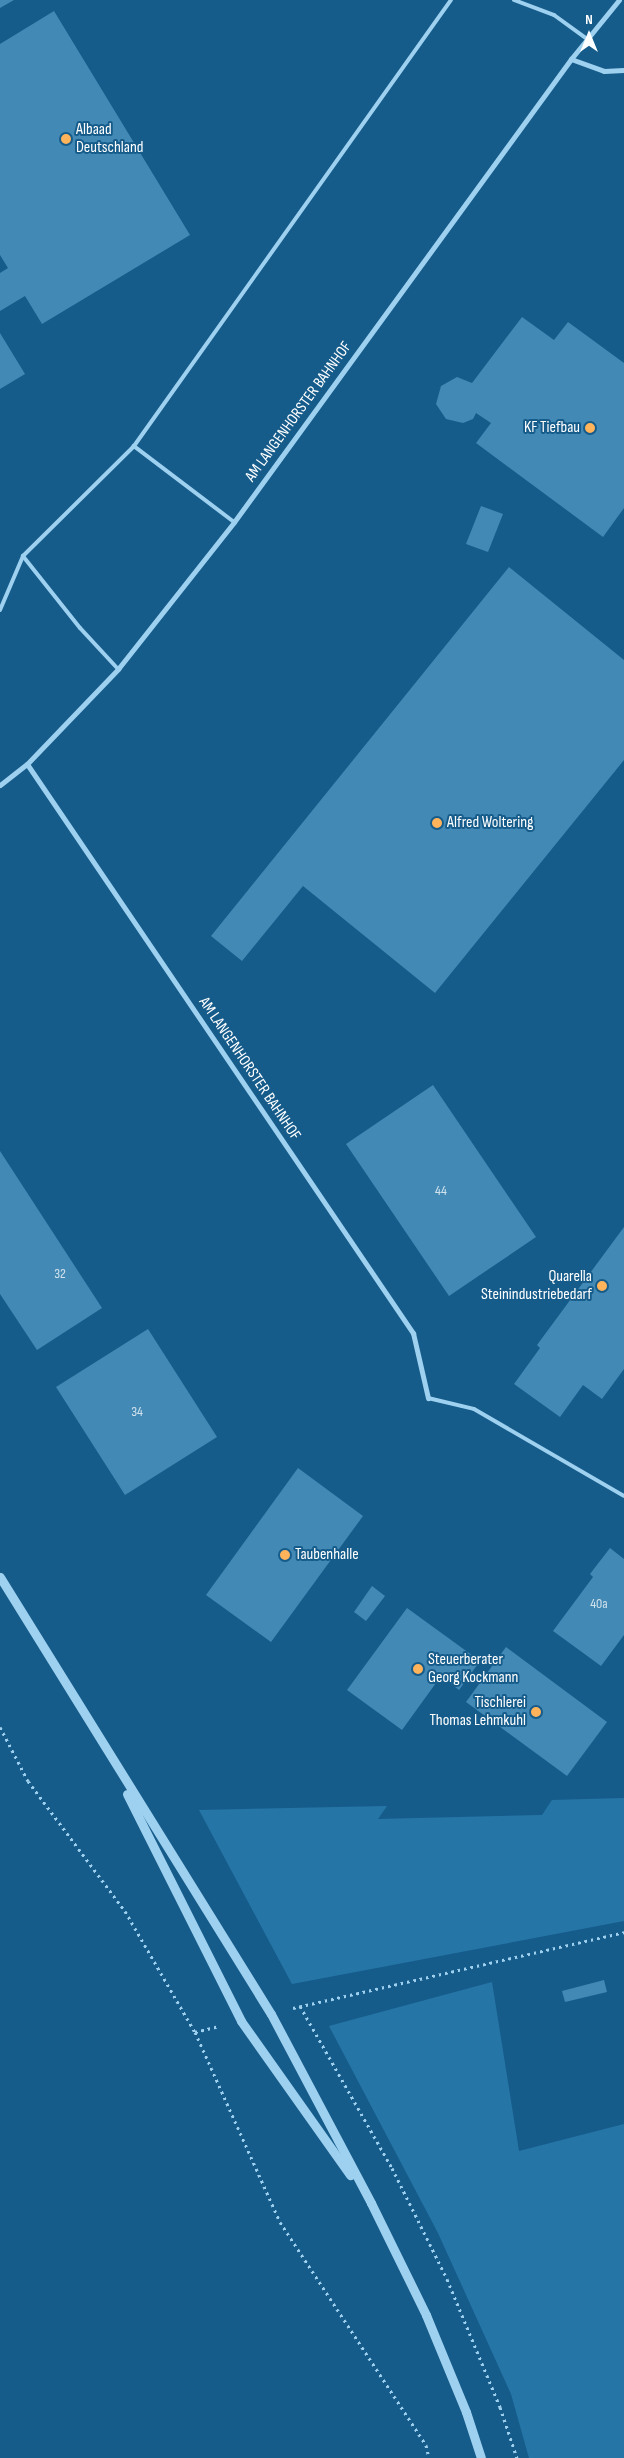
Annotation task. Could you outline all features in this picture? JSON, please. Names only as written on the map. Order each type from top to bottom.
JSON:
[{"type":"street","name":"AM LANGENHORSTER BAHNHOF","points":[[0,785],[27,764],[118,668],[234,522],[586,38],[619,0]]},
{"type":"street","points":[[571,59],[604,71],[624,70]]},
{"type":"street","name":"AM LANGENHORSTER BAHNHOF","points":[[27,764],[413,1333],[428,1398]]},
{"type":"street","points":[[0,1578],[271,2014],[371,2203],[426,2315],[466,2412],[481,2458]]},
{"type":"street","points":[[104,1747],[241,2021],[371,2203]]},
{"type":"lane","points":[[0,610],[24,556],[134,446],[452,0]]},
{"type":"lane","points":[[514,0],[554,15],[586,38]]},
{"type":"lane","points":[[134,446],[234,522]]},
{"type":"lane","points":[[24,556],[80,628],[118,668]]},
{"type":"lane","points":[[428,1398],[474,1409],[624,1496]]},
{"type":"path","points":[[0,1727],[28,1780],[125,1911],[195,2032],[280,2222],[426,2445],[429,2458]]},
{"type":"path","points":[[271,2014],[624,1932]]},
{"type":"path","points":[[300,2006],[392,2168],[447,2279],[500,2406],[518,2458]]},
{"type":"shaded area","points":[[624,1798],[624,1921],[292,1984],[199,1810],[387,1806],[378,1819],[542,1815],[552,1800]]},
{"type":"shaded area","points":[[492,1982],[519,2151],[624,2124],[624,2458],[529,2458],[511,2394],[438,2233],[329,2026]]},
{"type":"building","points":[[0,0],[14,0],[0,8]]},
{"type":"building","name":"Albaad Deutschland","points":[[54,11],[190,235],[42,324],[25,296],[0,311],[0,273],[8,268],[0,255],[0,44]]},
{"type":"building","points":[[522,317],[554,340],[568,322],[624,363],[624,508],[603,537],[476,443],[491,423],[476,413],[473,419],[463,423],[446,419],[436,404],[441,386],[457,377],[472,383]]},
{"type":"building","points":[[0,333],[25,374],[0,389]]},
{"type":"building","points":[[481,506],[503,514],[488,552],[466,544]]},
{"type":"building","name":"Alfred Woltering","points":[[509,567],[624,660],[624,760],[435,993],[303,886],[242,961],[211,936]]},
{"type":"building","points":[[433,1085],[536,1237],[449,1296],[346,1144]]},
{"type":"building","points":[[0,1151],[102,1308],[37,1350],[0,1294]]},
{"type":"building","name":"Quarella Steinindustriebedarf","points":[[624,1227],[624,1369],[602,1399],[583,1385],[560,1417],[514,1384],[540,1348],[537,1345]]},
{"type":"building","points":[[148,1329],[217,1437],[125,1495],[56,1387]]},
{"type":"building","name":"Taubenhalle","points":[[298,1468],[363,1516],[271,1642],[206,1595]]},
{"type":"building","points":[[610,1548],[624,1559],[624,1635],[601,1666],[553,1631],[593,1577],[590,1574]]},
{"type":"building","points":[[372,1586],[385,1596],[366,1621],[354,1612]]},
{"type":"building","name":"Steuerberater Georg Kockmann","points":[[407,1608],[480,1661],[459,1690],[441,1676],[402,1730],[347,1690]]},
{"type":"building","name":"Tischlerei Thomas Lehmkuhl","points":[[506,1647],[607,1722],[567,1776],[466,1702]]},
{"type":"building","points":[[604,1980],[607,1992],[565,2002],[562,1991]]},
{"type":"place","name":"Albaad Deutschland","points":[[66,139]]},
{"type":"place","name":"KF Tiefbau","points":[[590,428]]},
{"type":"place","name":"Alfred Woltering","points":[[437,823]]},
{"type":"place","name":"Quarella Steinindustriebedarf","points":[[602,1286]]},
{"type":"place","name":"Taubenhalle","points":[[285,1555]]},
{"type":"place","name":"Steuerberater Georg Kockmann","points":[[418,1669]]},
{"type":"place","name":"Tischlerei Thomas Lehmkuhl","points":[[536,1712]]}]
